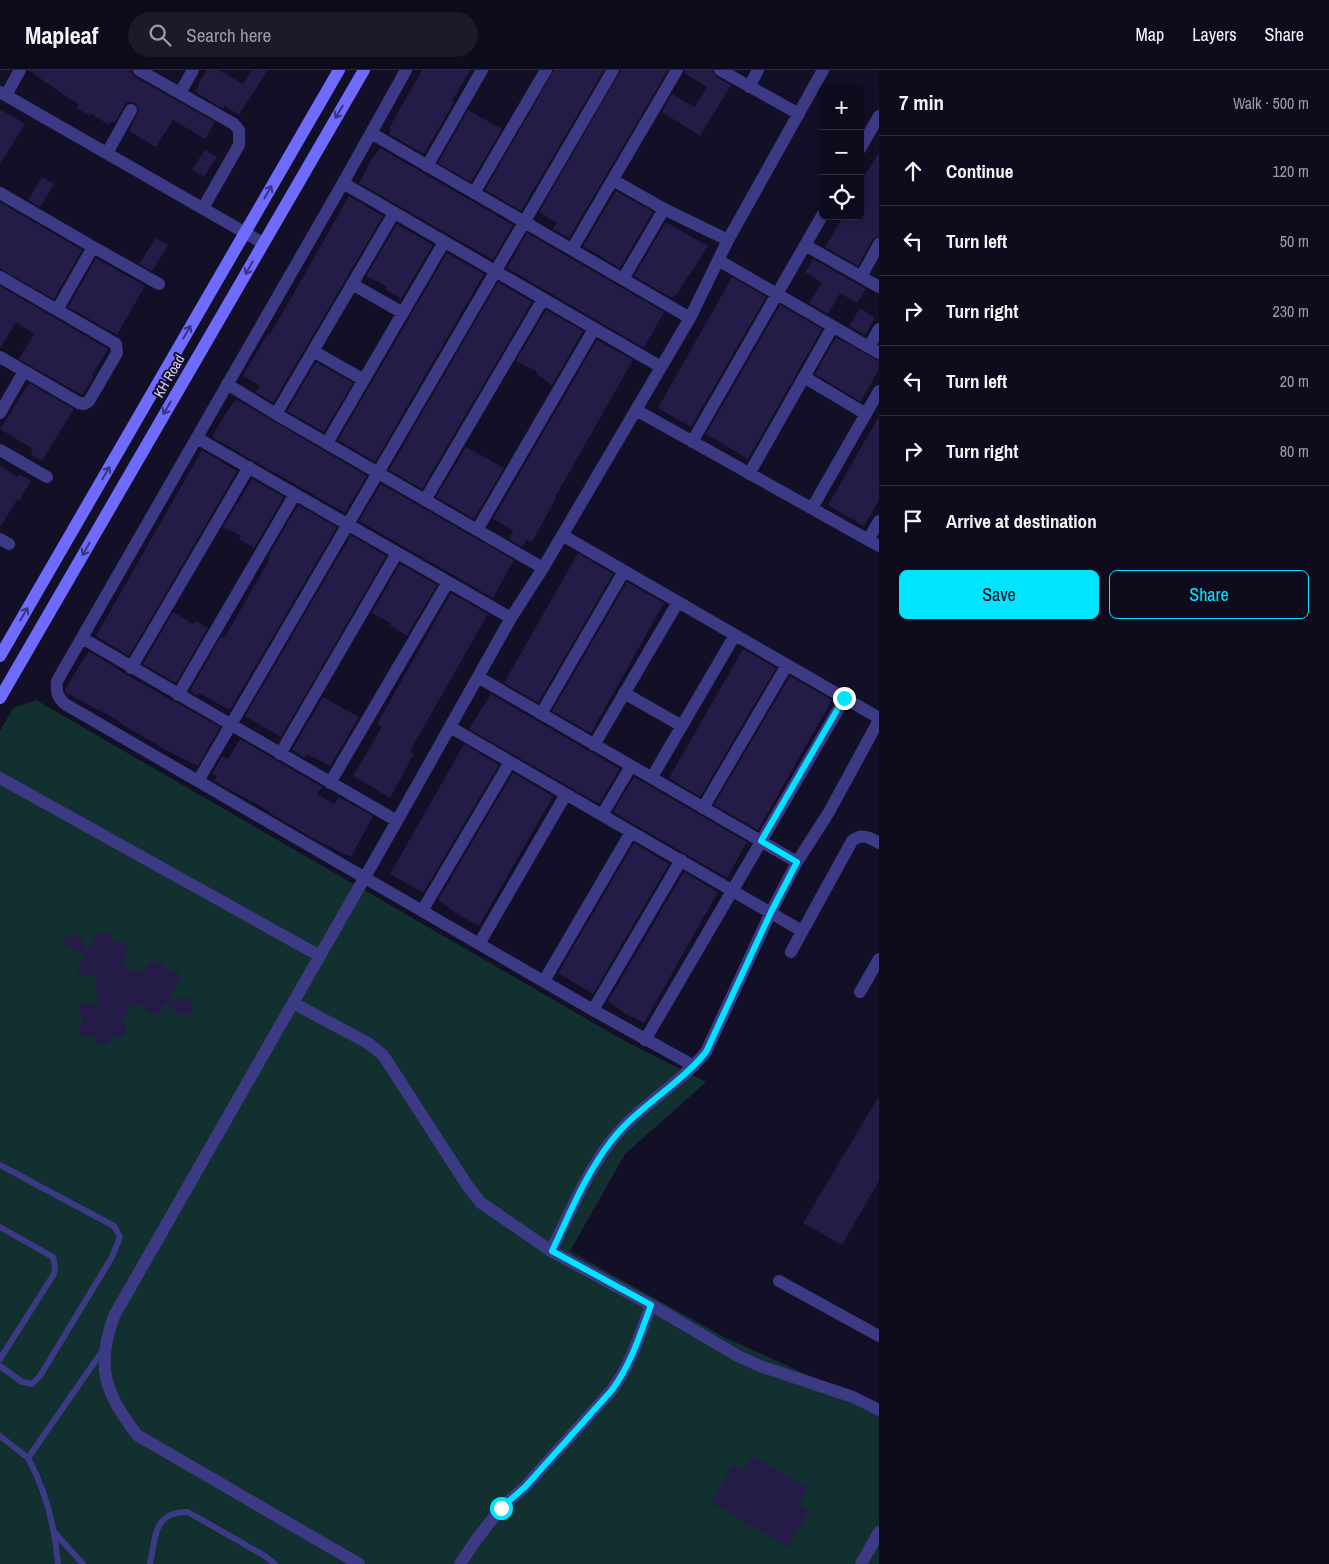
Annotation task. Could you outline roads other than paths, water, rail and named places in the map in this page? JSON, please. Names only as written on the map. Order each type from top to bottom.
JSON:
[{"type":"main road","name":"KH Road","points":[[0,656],[339,70]]},
{"type":"main road","name":"KH Road","points":[[0,698],[364,70]]},
{"type":"street","points":[[20,70],[3,94],[263,242]]},
{"type":"street","points":[[139,70],[234,124],[239,130],[239,145],[203,208]]},
{"type":"street","points":[[180,93],[193,70]]},
{"type":"street","points":[[406,70],[57,681],[58,698],[64,704],[645,1040],[694,1066]]},
{"type":"street","points":[[426,166],[482,70]]},
{"type":"street","points":[[474,193],[546,70]]},
{"type":"street","points":[[198,781],[613,70]]},
{"type":"street","points":[[572,250],[676,70]]},
{"type":"street","points":[[720,70],[799,114]]},
{"type":"street","points":[[749,87],[758,70]]},
{"type":"street","points":[[359,1564],[137,1435],[119,1411],[106,1382],[104,1349],[114,1316],[397,822],[511,618],[543,568],[690,318],[728,240],[823,70]]},
{"type":"street","points":[[106,153],[131,110]]},
{"type":"street","points":[[864,142],[879,116]]},
{"type":"street","points":[[371,133],[383,138],[426,166],[690,318]]},
{"type":"street","points":[[613,180],[664,209],[728,240]]},
{"type":"street","points":[[343,183],[661,367]]},
{"type":"street","points":[[0,193],[159,284]]},
{"type":"street","points":[[622,279],[664,209]]},
{"type":"street","points":[[276,414],[394,213]]},
{"type":"street","points":[[692,442],[820,220]]},
{"type":"street","points":[[327,443],[444,242]]},
{"type":"street","points":[[861,276],[879,244]]},
{"type":"street","points":[[805,245],[879,287]]},
{"type":"street","points":[[57,310],[93,247]]},
{"type":"street","points":[[718,260],[874,350],[879,330]]},
{"type":"street","points":[[0,277],[116,344],[116,353],[89,400],[84,404],[79,403],[0,357]]},
{"type":"street","points":[[352,284],[403,313]]},
{"type":"street","points":[[426,500],[543,299]]},
{"type":"street","points":[[749,474],[833,326]]},
{"type":"street","points":[[477,530],[594,329]]},
{"type":"street","points":[[313,351],[364,380]]},
{"type":"street","points":[[0,413],[24,371]]},
{"type":"street","points":[[804,377],[866,414]]},
{"type":"street","points":[[228,384],[276,414],[543,568]]},
{"type":"street","points":[[812,508],[879,391]]},
{"type":"street","points":[[636,410],[874,543],[879,521]]},
{"type":"street","points":[[197,438],[511,618]]},
{"type":"street","points":[[0,450],[47,477]]},
{"type":"street","points":[[131,668],[249,467]]},
{"type":"street","points":[[178,695],[295,494]]},
{"type":"street","points":[[552,1251],[591,1169],[612,1140],[635,1116],[694,1066],[706,1052],[771,912],[797,862],[829,812],[879,719],[562,535]]},
{"type":"street","points":[[280,754],[397,553]]},
{"type":"street","points":[[541,714],[624,571]]},
{"type":"street","points":[[330,783],[448,582]]},
{"type":"street","points":[[594,744],[678,602]]},
{"type":"street","points":[[652,777],[735,635]]},
{"type":"street","points":[[82,638],[397,822]]},
{"type":"street","points":[[703,808],[787,665]]},
{"type":"street","points":[[478,678],[797,862]]},
{"type":"street","points":[[624,693],[682,726]]},
{"type":"street","points":[[645,1040],[844,698]]},
{"type":"street","points":[[450,727],[802,931]]},
{"type":"street","points":[[422,911],[510,762]]},
{"type":"street","points":[[602,815],[631,766]]},
{"type":"street","points":[[0,778],[320,956]]},
{"type":"street","points":[[479,944],[566,794]]},
{"type":"street","points":[[544,981],[631,832]]},
{"type":"street","points":[[791,952],[852,841],[856,837],[863,836],[870,837],[879,843]]},
{"type":"street","points":[[594,1010],[681,860]]},
{"type":"street","points":[[860,992],[879,959]]},
{"type":"street","points":[[293,1003],[368,1043],[383,1056],[480,1202],[552,1251],[651,1305],[738,1356],[760,1366],[853,1397],[879,1410]]},
{"type":"street","points":[[779,1281],[879,1336]]},
{"type":"street","points":[[460,1564],[501,1508],[525,1487],[612,1390],[624,1374],[632,1358],[651,1305]]},
{"type":"street","points":[[861,1564],[879,1532]]},
{"type":"lane","points":[[0,1165],[114,1226],[120,1237],[112,1257],[40,1376],[32,1384],[22,1382],[0,1366]]},
{"type":"lane","points":[[0,1227],[45,1251],[53,1257],[55,1266],[54,1274],[0,1358]]},
{"type":"lane","points":[[28,1458],[104,1349]]},
{"type":"lane","points":[[0,1436],[28,1458],[39,1478],[54,1532],[58,1564]]},
{"type":"lane","points":[[150,1564],[158,1526],[164,1518],[175,1512],[188,1512],[266,1556],[275,1564]]},
{"type":"lane","points":[[54,1532],[83,1564]]}]
